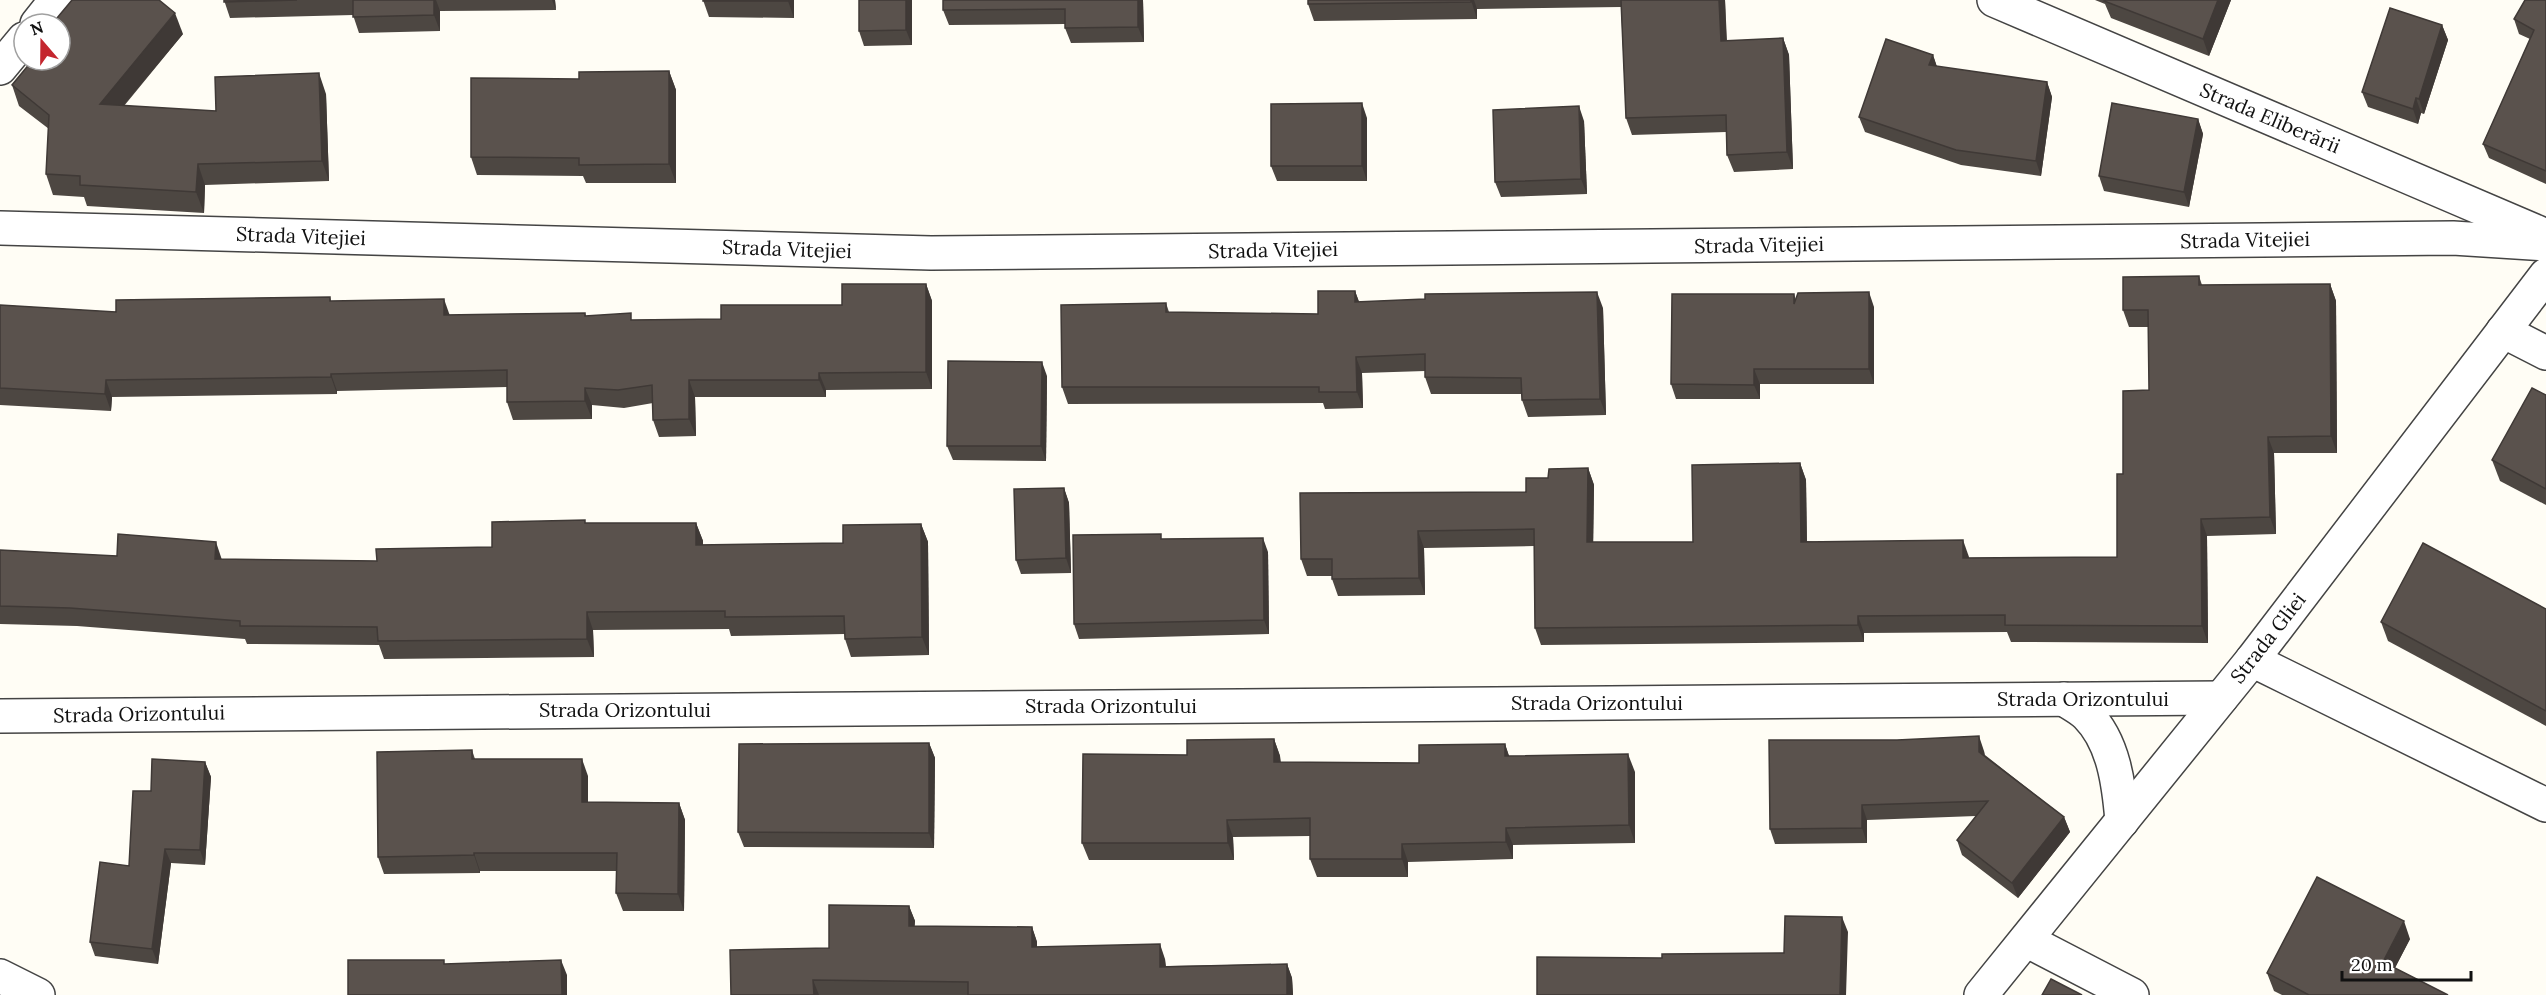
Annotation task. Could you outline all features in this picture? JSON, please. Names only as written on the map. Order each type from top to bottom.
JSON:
[{"type":"street","points":[[46,12],[56,0]]},
{"type":"street","name":"Strada Eliberării","points":[[1994,0],[2546,236]]},
{"type":"street","points":[[0,68],[12,54]]},
{"type":"street","name":"Strada Vitejiei","points":[[0,228],[932,253],[2453,238],[2546,244]]},
{"type":"street","name":"Strada Gliei","points":[[1981,995],[2252,660],[2546,275]]},
{"type":"street","points":[[2503,331],[2546,353]]},
{"type":"street","points":[[2252,660],[2546,805]]},
{"type":"street","name":"Strada Orizontului","points":[[0,716],[2221,698]]},
{"type":"street","points":[[2064,699],[2087,714],[2103,736],[2116,777],[2122,821]]},
{"type":"street","points":[[2026,940],[2132,995]]},
{"type":"street","points":[[0,976],[38,995]]},
{"type":"building","points":[[72,0],[159,0],[175,13],[100,104],[216,111],[215,77],[319,73],[322,161],[198,164],[196,192],[80,185],[80,176],[46,174],[49,115],[12,85],[23,72],[72,72],[72,12],[62,12]]},
{"type":"building","points":[[224,0],[297,0],[224,2]]},
{"type":"building","points":[[353,0],[434,0],[434,15],[353,17]]},
{"type":"building","points":[[788,0],[788,1],[703,1]]},
{"type":"building","points":[[859,0],[906,0],[906,30],[859,31]]},
{"type":"building","points":[[943,0],[1138,0],[1138,27],[1065,28],[1065,9],[943,10]]},
{"type":"building","points":[[1308,0],[1471,0],[1471,2],[1308,4]]},
{"type":"building","points":[[1621,0],[1719,0],[1721,41],[1783,38],[1787,152],[1727,155],[1726,115],[1626,118]]},
{"type":"building","points":[[2105,0],[2218,0],[2203,39]]},
{"type":"building","points":[[2525,0],[2546,0],[2546,171],[2483,144],[2534,30],[2514,19]]},
{"type":"building","points":[[2390,8],[2442,25],[2419,99],[2416,98],[2413,109],[2362,92]]},
{"type":"building","points":[[1886,39],[1933,55],[1929,65],[2047,82],[2036,161],[1956,150],[1859,117]]},
{"type":"building","points":[[669,71],[669,164],[579,165],[579,158],[471,157],[471,78],[579,79],[579,72]]},
{"type":"building","points":[[1362,103],[1362,166],[1271,166],[1271,104]]},
{"type":"building","points":[[2112,103],[2198,119],[2184,192],[2099,176]]},
{"type":"building","points":[[1579,106],[1581,179],[1495,182],[1493,110]]},
{"type":"building","points":[[2199,276],[2199,285],[2330,284],[2331,436],[2268,437],[2270,517],[2201,519],[2202,626],[2005,625],[2005,615],[1858,616],[1858,625],[1535,628],[1534,529],[1418,531],[1419,578],[1332,579],[1332,559],[1301,559],[1300,493],[1526,492],[1526,478],[1548,478],[1549,469],[1588,468],[1587,542],[1693,542],[1692,465],[1800,463],[1801,542],[1963,540],[1963,558],[2117,557],[2117,474],[2123,474],[2123,391],[2149,390],[2148,310],[2123,310],[2123,277]]},
{"type":"building","points":[[842,284],[926,284],[926,372],[819,373],[819,380],[689,380],[689,419],[653,420],[652,385],[618,390],[585,388],[585,401],[507,402],[507,370],[331,374],[331,377],[106,380],[105,394],[0,388],[0,305],[116,312],[116,300],[330,297],[330,301],[444,299],[444,315],[585,313],[585,316],[631,313],[631,320],[721,319],[721,305],[842,305]]},
{"type":"building","points":[[1318,291],[1355,291],[1355,302],[1425,299],[1425,294],[1597,292],[1600,399],[1522,400],[1521,378],[1425,377],[1425,354],[1356,357],[1357,392],[1319,392],[1319,387],[1062,387],[1061,305],[1166,303],[1166,312],[1318,314]]},
{"type":"building","points":[[1869,292],[1869,369],[1754,369],[1754,385],[1671,384],[1672,294],[1794,294],[1794,304],[1798,293]]},
{"type":"building","points":[[948,361],[1042,362],[1041,446],[947,446]]},
{"type":"building","points":[[2532,388],[2546,395],[2546,489],[2492,460]]},
{"type":"building","points":[[1064,488],[1066,558],[1016,560],[1014,489]]},
{"type":"building","points":[[585,520],[585,523],[696,523],[696,545],[843,543],[843,525],[921,524],[922,637],[845,639],[844,616],[725,617],[725,611],[587,612],[587,639],[378,641],[377,627],[240,626],[240,621],[70,608],[0,606],[0,550],[117,556],[118,534],[216,542],[215,559],[377,561],[376,549],[492,547],[492,522]]},
{"type":"building","points":[[1161,534],[1161,539],[1263,538],[1264,620],[1074,624],[1073,535]]},
{"type":"building","points":[[2423,543],[2546,609],[2546,711],[2381,622]]},
{"type":"building","points":[[1979,736],[1979,752],[2064,817],[2012,883],[1957,840],[1988,801],[1862,805],[1862,828],[1770,829],[1769,740],[1897,740]]},
{"type":"building","points":[[1274,739],[1274,762],[1419,763],[1419,745],[1505,744],[1505,756],[1628,754],[1629,825],[1506,828],[1506,842],[1402,844],[1402,859],[1310,859],[1310,818],[1227,820],[1228,843],[1082,843],[1083,754],[1187,755],[1187,740]]},
{"type":"building","points":[[929,743],[929,833],[738,832],[739,744]]},
{"type":"building","points":[[472,750],[472,759],[582,759],[582,802],[679,803],[678,894],[616,893],[617,853],[474,853],[474,855],[378,857],[377,752]]},
{"type":"building","points":[[152,759],[205,762],[200,850],[165,849],[152,949],[90,942],[100,862],[129,866],[133,791],[151,791]]},
{"type":"building","points":[[2317,877],[2404,921],[2383,962],[2448,995],[2309,995],[2267,973]]},
{"type":"building","points":[[829,905],[909,906],[909,926],[1032,927],[1032,947],[1160,944],[1160,967],[1287,964],[1287,995],[968,995],[968,982],[813,980],[814,995],[731,995],[730,950],[829,948]]},
{"type":"building","points":[[1785,916],[1842,917],[1840,995],[1537,995],[1537,957],[1662,958],[1662,954],[1784,953]]},
{"type":"building","points":[[348,960],[444,960],[444,964],[561,960],[562,995],[348,995]]},
{"type":"building","points":[[2051,979],[2082,995],[2042,995]]}]
